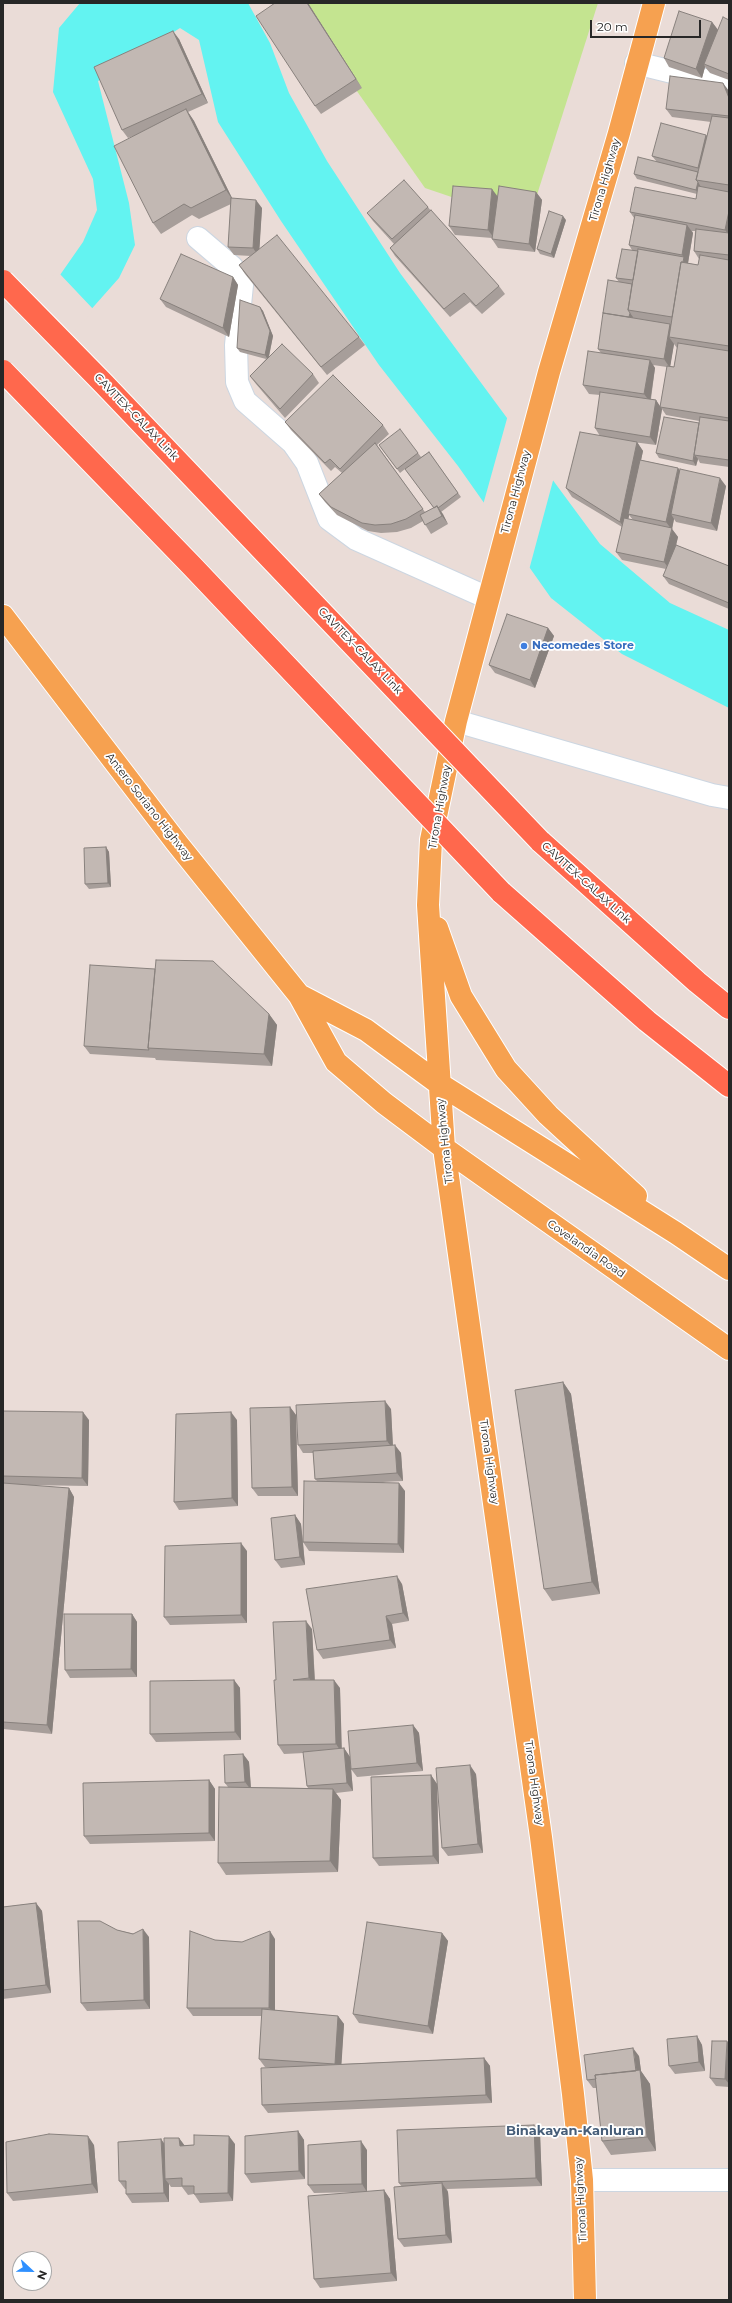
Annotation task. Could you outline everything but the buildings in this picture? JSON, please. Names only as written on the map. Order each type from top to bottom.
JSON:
[{"type":"highway","name":"CAVITEX–CALAX Link","points":[[3,281],[104,384],[540,841],[691,977],[729,1008]]},
{"type":"highway","points":[[3,371],[192,566],[501,892],[646,1021],[729,1086]]},
{"type":"main road","name":"Tirona Highway","points":[[585,2300],[582,2180],[542,1837],[444,1148],[438,1083],[428,905],[431,840],[456,721],[549,372],[619,133],[636,63],[654,3]]},
{"type":"main road","name":"Antero Soriano Highway","points":[[3,616],[242,928],[299,995],[336,1062],[384,1103],[444,1148]]},
{"type":"main road","points":[[428,905],[461,996],[506,1069],[548,1115],[676,1233]]},
{"type":"main road","name":"Antero Soriano Highway","points":[[299,995],[366,1030],[438,1083]]},
{"type":"main road","points":[[438,1083],[676,1233],[729,1269]]},
{"type":"main road","name":"Covelandia Road","points":[[444,1148],[729,1349]]},
{"type":"street","points":[[636,63],[729,86]]},
{"type":"street","points":[[198,238],[232,267],[242,285],[236,345],[236,382],[245,401],[293,443],[307,463],[329,519],[356,539],[490,590]]},
{"type":"street","points":[[456,721],[712,796],[729,798]]},
{"type":"street","points":[[582,2180],[729,2180]]},
{"type":"green space","points":[[308,3],[598,3],[528,223],[425,188],[302,13]]},
{"type":"water","points":[[80,3],[248,3],[270,43],[289,93],[327,161],[400,273],[600,544],[670,603],[729,630],[729,708],[622,654],[551,598],[458,466],[379,365],[281,221],[218,122],[199,40],[180,28],[98,81],[129,203],[135,245],[119,278],[72,331],[60,275],[83,242],[97,210],[93,179],[53,92],[59,28]]},
{"type":"pier","points":[[59,273],[94,310],[73,332],[40,359],[3,372],[3,294]]},
{"type":"pier","points":[[508,415],[554,477],[529,570],[483,505]]},
{"type":"place","name":"Necomedes Store","points":[[524,646]]},
{"type":"district","name":"Binakayan-Kanluran","points":[[575,2131]]}]
